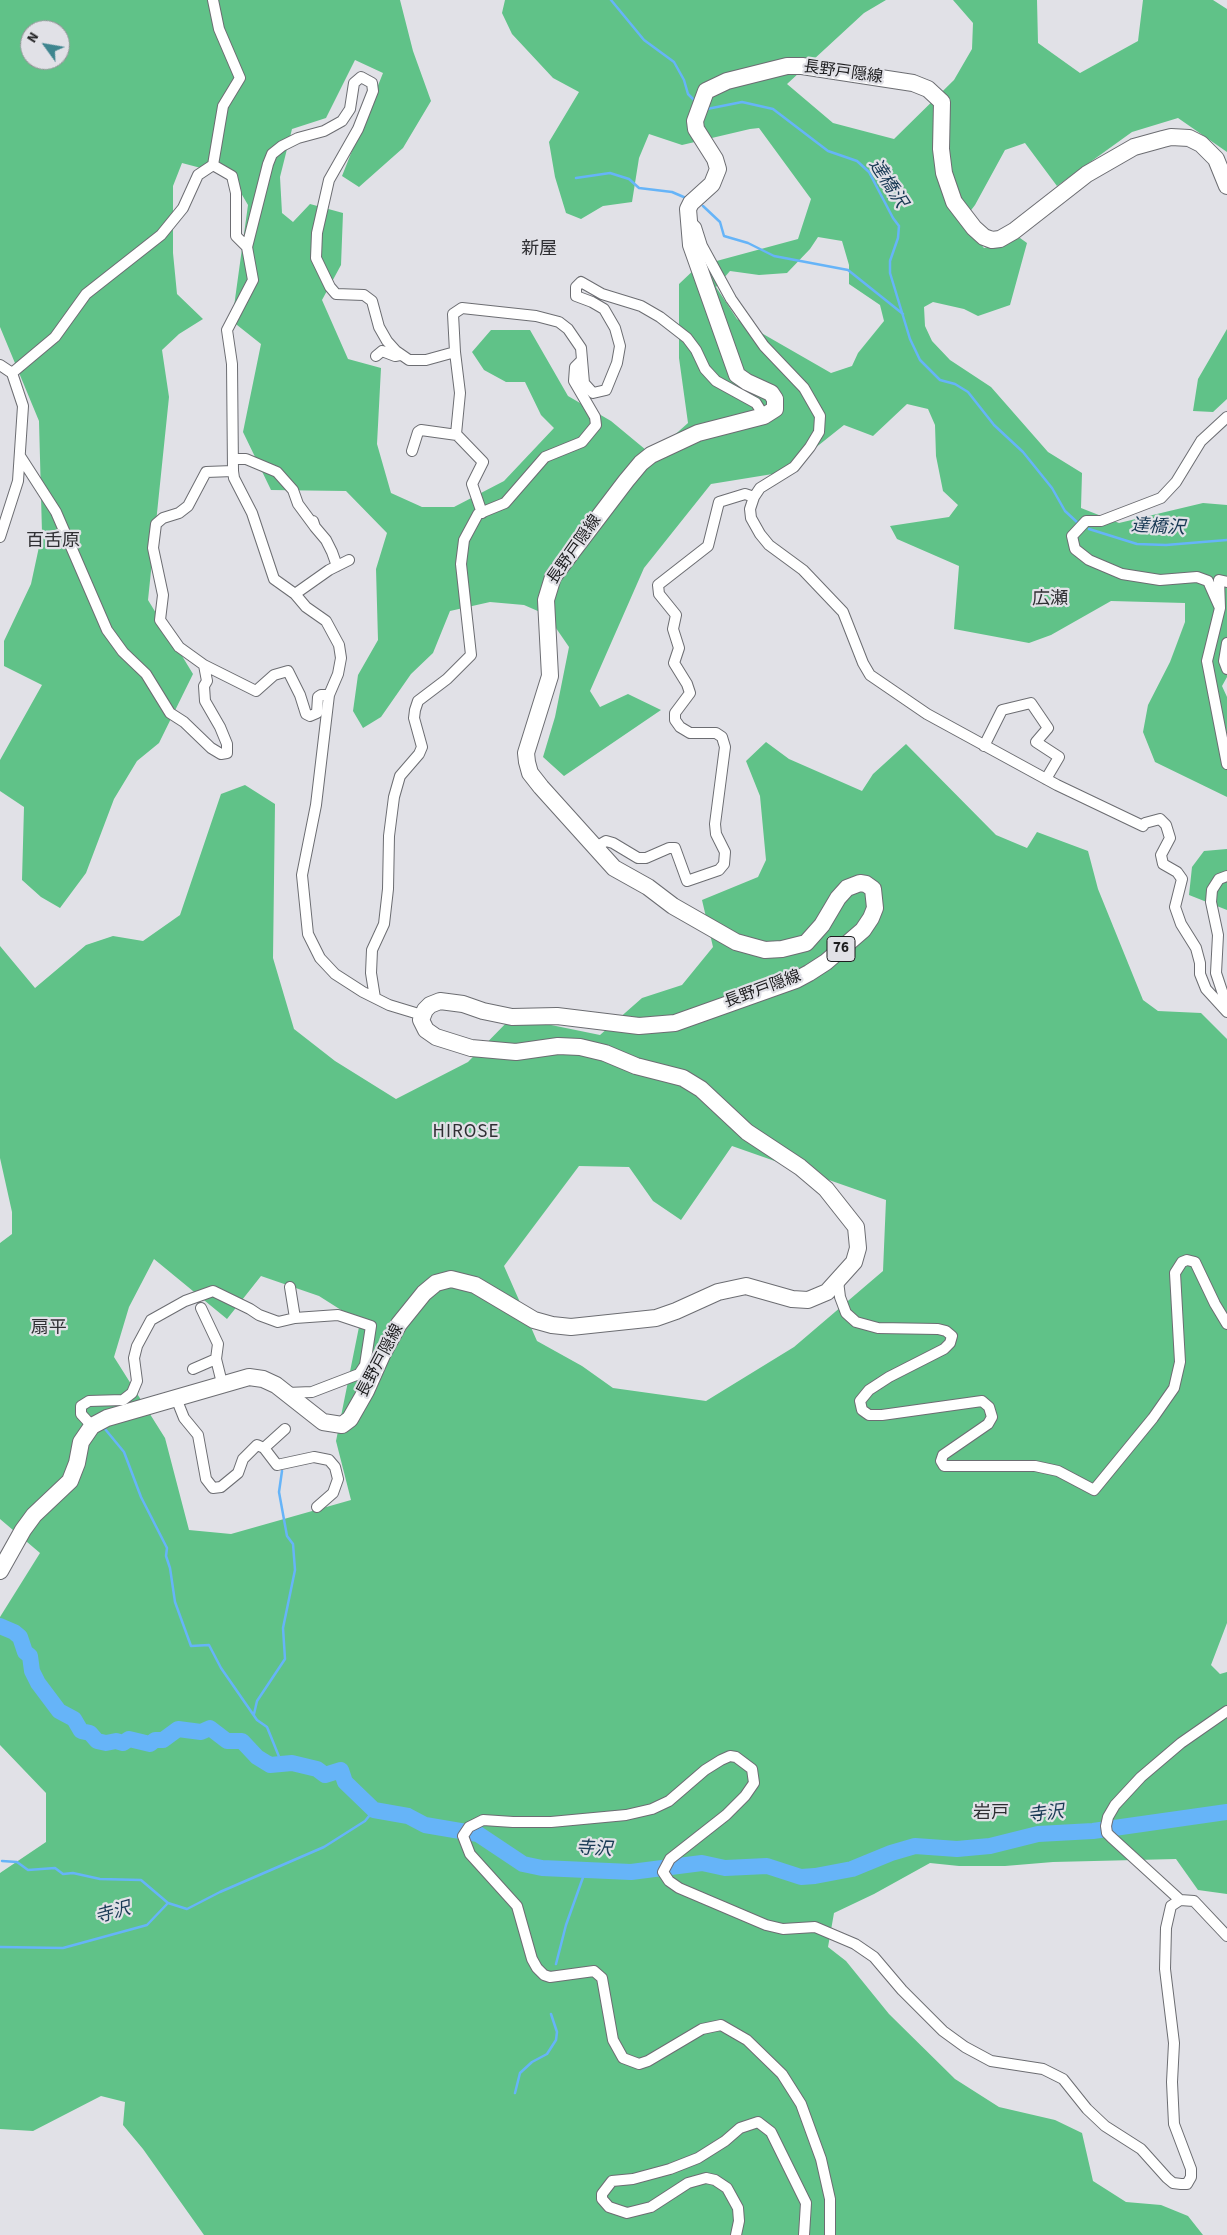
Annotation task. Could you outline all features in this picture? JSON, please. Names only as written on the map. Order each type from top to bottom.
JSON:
[{"type":"main road","name":"長野戸隠線","points":[[92,1426],[106,1418],[243,1378],[254,1378],[271,1382],[323,1422],[336,1425],[346,1422],[366,1391],[382,1355],[399,1324],[424,1292],[436,1283],[444,1280],[457,1280],[475,1285],[534,1320],[552,1326],[571,1327],[656,1318],[718,1292],[746,1286],[792,1299],[808,1300],[826,1292],[838,1281],[854,1262],[858,1248],[856,1227],[848,1215],[814,1178],[747,1132],[692,1083],[677,1075],[636,1066],[605,1053],[580,1047],[558,1046],[516,1052],[482,1050],[460,1045],[430,1034],[423,1025],[422,1015],[430,1005],[440,1001],[463,1004],[490,1013],[512,1017],[557,1016],[639,1026],[675,1023],[796,980],[826,962],[863,930],[872,918],[875,908],[873,889],[866,884],[860,883],[847,888],[838,898],[822,925],[806,943],[782,949],[748,947],[701,923],[648,887],[614,868],[594,848],[530,773],[527,762],[526,753],[550,676],[546,600],[548,588],[553,577],[641,463],[651,456],[698,433],[764,416],[774,409],[775,399],[771,393],[747,382],[737,375],[732,366],[726,343],[691,245],[688,209],[691,203],[712,184],[718,169],[715,159],[696,129],[695,121],[698,110],[706,91],[727,81],[787,66],[802,66],[914,83],[928,88],[942,102],[941,149],[944,173],[954,202],[974,228],[984,237],[992,240],[1000,239],[1014,231],[1087,174],[1134,147],[1163,138],[1189,138],[1201,144],[1216,158],[1227,186]]},
{"type":"main road","points":[[0,1571],[23,1530],[34,1515],[70,1481],[77,1463],[81,1442],[92,1426]]},
{"type":"street","points":[[12,373],[55,337],[86,294],[161,235],[183,208],[198,175],[213,165],[223,106],[240,78],[219,29],[213,0]]},
{"type":"street","points":[[422,1015],[400,1009],[375,998],[335,974],[320,958],[308,934],[302,875],[316,804],[329,695],[338,674],[341,658],[339,644],[326,621],[306,608],[295,594],[274,579],[252,512],[234,478],[233,471],[232,364],[227,330],[253,280],[247,247],[268,164],[272,154],[282,146],[298,138],[324,131],[342,121],[350,109],[354,83],[361,77],[372,83],[373,92],[348,149],[329,180],[317,233],[316,258],[330,287],[336,294],[343,296],[364,295],[372,301],[379,327],[387,341],[401,355],[409,360],[426,360],[455,352]]},
{"type":"street","points":[[213,165],[232,176],[236,193],[236,236],[247,247]]},
{"type":"street","points":[[689,221],[696,228],[702,246],[731,299],[764,346],[804,388],[820,416],[818,432],[810,447],[794,467],[760,488],[754,497],[750,508],[751,518],[760,534],[769,546],[804,570],[843,612],[863,663],[870,675],[927,714],[1046,779],[1143,826],[1145,823],[1160,819],[1166,825],[1170,838],[1161,855],[1163,864],[1177,872],[1182,879],[1176,907],[1178,915],[1196,948],[1200,963],[1200,974],[1206,989],[1227,1012]]},
{"type":"street","points":[[457,435],[460,393],[453,314],[462,308],[536,316],[559,322],[568,329],[582,348],[581,361],[584,383],[593,393],[606,390],[617,362],[620,346],[615,328],[604,309],[576,296],[576,287],[581,282],[602,294],[641,306],[660,317],[687,338],[696,350],[705,369],[716,382],[756,402],[764,416]]},
{"type":"street","points":[[376,356],[382,351],[395,356],[401,355]]},
{"type":"street","points":[[375,998],[371,974],[372,950],[384,924],[388,889],[389,836],[394,797],[400,776],[419,754],[422,747],[414,718],[418,701],[447,679],[471,655],[461,564],[464,540],[478,514],[505,503],[546,456],[582,442],[596,425],[595,417],[574,381],[575,367],[581,361]]},
{"type":"street","points":[[0,365],[12,373],[23,406],[18,481],[0,537]]},
{"type":"street","points":[[1220,608],[1208,581],[1197,577],[1160,580],[1122,574],[1089,560],[1075,549],[1072,536],[1086,521],[1101,521],[1161,498],[1176,482],[1201,441],[1227,417]]},
{"type":"street","points":[[412,451],[418,432],[421,430],[457,435],[483,462],[472,484],[482,512]]},
{"type":"street","points":[[20,456],[56,512],[106,630],[123,652],[146,674],[170,713],[184,722],[211,748],[222,754],[227,753],[227,744],[220,727],[205,701],[204,686],[207,681],[204,665]]},
{"type":"street","points":[[233,459],[246,459],[277,472],[293,490],[298,504],[326,540],[337,566]]},
{"type":"street","points":[[233,471],[206,472],[188,506],[179,513],[163,518],[156,524],[153,548],[163,594],[160,620],[179,647],[204,665],[256,691],[274,675],[288,671],[300,695],[306,714],[310,716],[317,713],[318,697],[321,694],[329,695]]},
{"type":"street","points":[[594,848],[606,842],[613,843],[638,858],[646,858],[669,848],[675,848],[687,881],[719,870],[724,864],[725,852],[716,834],[716,824],[725,747],[722,737],[716,733],[690,734],[680,727],[675,720],[675,713],[690,693],[687,684],[674,663],[679,648],[673,629],[676,615],[659,594],[658,585],[708,546],[719,502],[745,494],[754,497]]},
{"type":"street","points":[[312,514],[315,527]]},
{"type":"street","points":[[295,594],[337,566],[350,560]]},
{"type":"street","points":[[1227,582],[1219,580],[1220,608],[1207,661],[1227,764]]},
{"type":"street","points":[[1227,643],[1224,660],[1227,669]]},
{"type":"street","points":[[984,746],[1002,710],[1032,704],[1048,728],[1036,742],[1059,757],[1046,779]]},
{"type":"street","points":[[1227,876],[1219,879],[1212,890],[1211,902],[1218,935],[1216,973],[1227,1006]]},
{"type":"street","points":[[838,1281],[840,1297],[846,1313],[856,1322],[878,1328],[938,1329],[946,1331],[952,1336],[950,1343],[944,1349],[869,1390],[860,1401],[862,1410],[869,1414],[882,1415],[982,1401],[990,1407],[992,1417],[988,1424],[943,1455],[941,1460],[944,1466],[1034,1466],[1058,1471],[1094,1490],[1153,1418],[1174,1388],[1180,1362],[1175,1273],[1182,1262],[1187,1260],[1195,1262],[1227,1324]]},
{"type":"street","points":[[290,1287],[295,1318]]},
{"type":"street","points":[[92,1426],[81,1414],[81,1406],[89,1401],[123,1400],[132,1394],[137,1381],[134,1358],[137,1346],[151,1320],[185,1301],[213,1291],[250,1309],[259,1316],[278,1322],[295,1318],[338,1315],[371,1326],[365,1365],[359,1374],[312,1392],[287,1393]]},
{"type":"street","points":[[201,1308],[218,1344],[216,1359],[222,1383]]},
{"type":"street","points":[[193,1369],[216,1359]]},
{"type":"street","points":[[176,1398],[184,1418],[198,1435],[206,1479],[213,1488],[222,1487],[238,1473],[243,1460],[257,1445],[264,1448],[277,1465],[314,1457],[329,1460],[335,1466],[338,1479],[333,1493],[317,1507]]},
{"type":"street","points":[[264,1448],[286,1429]]},
{"type":"street","points":[[1180,1900],[1107,1833],[1108,1817],[1141,1777],[1180,1743],[1227,1710]]},
{"type":"street","points":[[830,2235],[830,2199],[821,2158],[801,2104],[782,2074],[747,2040],[721,2025],[702,2029],[648,2061],[639,2064],[623,2058],[613,2040],[602,1978],[594,1971],[550,1977],[544,1975],[537,1968],[532,1959],[517,1906],[470,1854],[463,1836],[469,1828],[483,1820],[552,1822],[626,1815],[669,1801],[721,1760],[730,1756],[736,1757],[752,1769],[754,1783],[745,1796],[726,1814],[670,1859],[663,1872],[669,1881],[679,1888],[766,1925],[783,1930],[815,1927],[855,1944],[874,1957],[902,1990],[943,2031],[972,2051],[991,2061],[1043,2069],[1064,2079],[1087,2109],[1105,2126],[1140,2149],[1174,2183],[1187,2184],[1191,2177],[1191,2169],[1174,2124],[1172,2082],[1174,2043],[1165,1969],[1167,1920],[1172,1906],[1180,1900],[1189,1900],[1198,1904],[1227,1936]]},
{"type":"street","points":[[736,2235],[739,2221],[738,2208],[727,2188],[715,2180],[706,2178],[688,2183],[651,2207],[628,2213],[609,2207],[602,2198],[602,2194],[612,2181],[633,2179],[670,2169],[698,2158],[725,2141],[740,2128],[758,2122],[771,2132],[806,2204],[804,2235]]},
{"type":"green space","points":[[0,0],[400,0],[413,51],[431,101],[403,148],[359,187],[342,176],[383,73],[355,60],[326,118],[292,129],[280,177],[282,213],[293,222],[310,204],[343,213],[341,265],[322,300],[348,359],[381,368],[377,444],[391,493],[422,507],[454,507],[504,481],[554,428],[541,415],[525,382],[506,382],[484,370],[472,352],[491,330],[530,330],[568,396],[611,421],[652,455],[688,423],[679,358],[679,284],[698,266],[798,239],[811,199],[759,128],[682,145],[649,134],[639,158],[632,202],[603,206],[581,219],[566,213],[555,177],[549,142],[579,92],[553,78],[512,34],[502,13],[505,0],[886,0],[864,13],[787,84],[833,123],[894,139],[954,80],[972,49],[973,23],[953,0],[1037,0],[1038,43],[1080,73],[1138,41],[1143,0],[1213,0],[1227,9],[1227,152],[1178,118],[1132,132],[1057,186],[1025,143],[1005,150],[975,205],[962,222],[984,248],[1020,238],[1027,243],[1010,305],[978,316],[964,309],[933,302],[924,307],[925,326],[932,341],[950,360],[991,387],[1048,452],[1082,473],[1081,508],[1119,523],[1203,503],[1227,505],[1227,677],[1222,686],[1227,697],[1227,797],[1155,762],[1143,732],[1148,705],[1170,662],[1185,622],[1185,603],[1111,601],[1051,635],[1029,643],[954,629],[959,566],[897,539],[890,526],[949,517],[958,505],[943,491],[936,456],[935,425],[928,409],[907,404],[873,436],[844,425],[785,472],[711,484],[644,568],[590,691],[600,707],[628,694],[661,710],[564,776],[543,757],[555,717],[569,647],[547,615],[524,605],[490,602],[450,611],[433,653],[411,674],[381,717],[363,728],[353,711],[358,675],[378,640],[376,569],[387,533],[346,491],[271,490],[243,432],[261,344],[232,321],[248,205],[231,176],[182,163],[173,186],[173,253],[177,294],[203,319],[179,334],[162,350],[169,397],[148,600],[193,674],[159,743],[137,761],[114,799],[86,873],[60,908],[41,897],[22,880],[24,807],[0,791],[0,760],[42,685],[4,666],[4,641],[31,584],[42,533],[39,421],[0,327]],"holes":[[[818,237],[842,241],[849,265],[849,284],[880,305],[884,321],[858,353],[852,366],[831,373],[737,319],[716,287],[730,271],[759,275],[787,273],[810,249]]]},
{"type":"green space","points":[[1227,329],[1227,399],[1213,412],[1193,411],[1198,379]]},
{"type":"green space","points":[[766,742],[789,759],[862,791],[873,774],[906,744],[996,835],[1027,848],[1037,832],[1088,851],[1098,889],[1143,1000],[1158,1011],[1201,1013],[1227,1039],[1227,1623],[1211,1665],[1220,1674],[1227,1672],[1227,1894],[1198,1890],[1176,1859],[1053,1862],[1005,1866],[959,1866],[930,1863],[874,1894],[834,1913],[828,1947],[846,1961],[889,2014],[955,2079],[999,2107],[1055,2120],[1082,2133],[1093,2181],[1126,2202],[1161,2205],[1188,2216],[1203,2235],[204,2235],[143,2149],[123,2125],[125,2102],[101,2096],[33,2131],[0,2129],[0,1873],[46,1842],[46,1793],[0,1745],[0,1617],[40,1553],[0,1519],[0,1243],[12,1234],[12,1212],[0,1158],[0,946],[35,988],[86,945],[113,936],[143,941],[180,915],[221,794],[245,785],[275,804],[273,958],[294,1029],[335,1061],[396,1099],[468,1062],[512,1017],[600,1035],[642,998],[682,985],[713,947],[702,900],[758,877],[766,860],[760,796],[746,761]],"holes":[[[732,1146],[886,1200],[883,1271],[794,1347],[706,1401],[613,1388],[582,1366],[537,1341],[504,1266],[579,1166],[629,1167],[653,1201],[681,1220]],[[154,1259],[227,1319],[261,1276],[319,1296],[360,1322],[336,1441],[351,1500],[231,1534],[189,1530],[165,1438],[114,1357],[129,1307]]]},
{"type":"green space","points":[[1227,849],[1227,910],[1189,895],[1192,867],[1204,851]]},
{"type":"waterway","name":"達橋沢","points":[[611,0],[644,40],[674,62],[684,80],[688,94],[696,102]]},
{"type":"waterway","name":"達橋沢","points":[[707,109],[742,102],[773,109],[828,151],[857,161],[869,172],[899,226],[898,238],[890,261],[890,273],[910,339],[920,360],[940,380],[955,384],[968,392],[994,425],[1023,452],[1052,488],[1065,511],[1078,523]]},
{"type":"waterway","points":[[576,178],[610,173],[629,179],[639,188],[672,192],[686,198]]},
{"type":"waterway","points":[[703,206],[720,222],[724,236],[748,243],[774,256],[848,270],[903,314]]},
{"type":"waterway","name":"達橋沢","points":[[1089,529],[1137,544],[1166,545],[1227,540]]},
{"type":"waterway","points":[[105,1429],[124,1452],[141,1497],[167,1548],[166,1556],[170,1568],[175,1602],[191,1646],[209,1645],[221,1668],[257,1720],[267,1727],[282,1764]]},
{"type":"waterway","points":[[254,1714],[257,1701],[285,1659],[283,1628],[295,1570],[293,1544],[287,1536],[279,1492],[282,1471]]},
{"type":"waterway","name":"寺沢","points":[[0,1626],[20,1637],[25,1652],[30,1656],[32,1671],[38,1683],[59,1711],[74,1719],[81,1731],[90,1733],[97,1741],[123,1743],[129,1739],[150,1744],[155,1740],[163,1740],[178,1729],[201,1732],[210,1728],[227,1741],[242,1741],[257,1757],[270,1765],[292,1763],[317,1769],[325,1775],[341,1770],[345,1782],[374,1810],[408,1816],[425,1825],[478,1834],[523,1864],[542,1868],[631,1872],[702,1863],[725,1868],[767,1866],[801,1877],[815,1876],[852,1869],[891,1853],[915,1846],[957,1849],[990,1846],[1038,1834],[1093,1831],[1227,1812]]},
{"type":"waterway","name":"寺沢","points":[[0,1947],[63,1948],[147,1925],[168,1903],[187,1909],[220,1892],[324,1847],[365,1821],[374,1810]]},
{"type":"waterway","points":[[2,1861],[17,1862],[28,1870],[55,1868],[63,1874],[73,1873],[100,1879],[141,1880],[168,1903]]},
{"type":"waterway","points":[[556,1964],[566,1925],[586,1869]]},
{"type":"waterway","points":[[515,2093],[520,2073],[532,2062],[547,2054],[556,2040],[557,2032],[551,2014]]},
{"type":"district","name":"新屋","points":[[539,250]]},
{"type":"district","name":"百舌原","points":[[53,542]]},
{"type":"district","name":"広瀬","points":[[1050,600]]},
{"type":"district","name":"HIROSE","points":[[466,1133]]},
{"type":"district","name":"扇平","points":[[49,1329]]},
{"type":"district","name":"岩戸","points":[[991,1814]]}]
